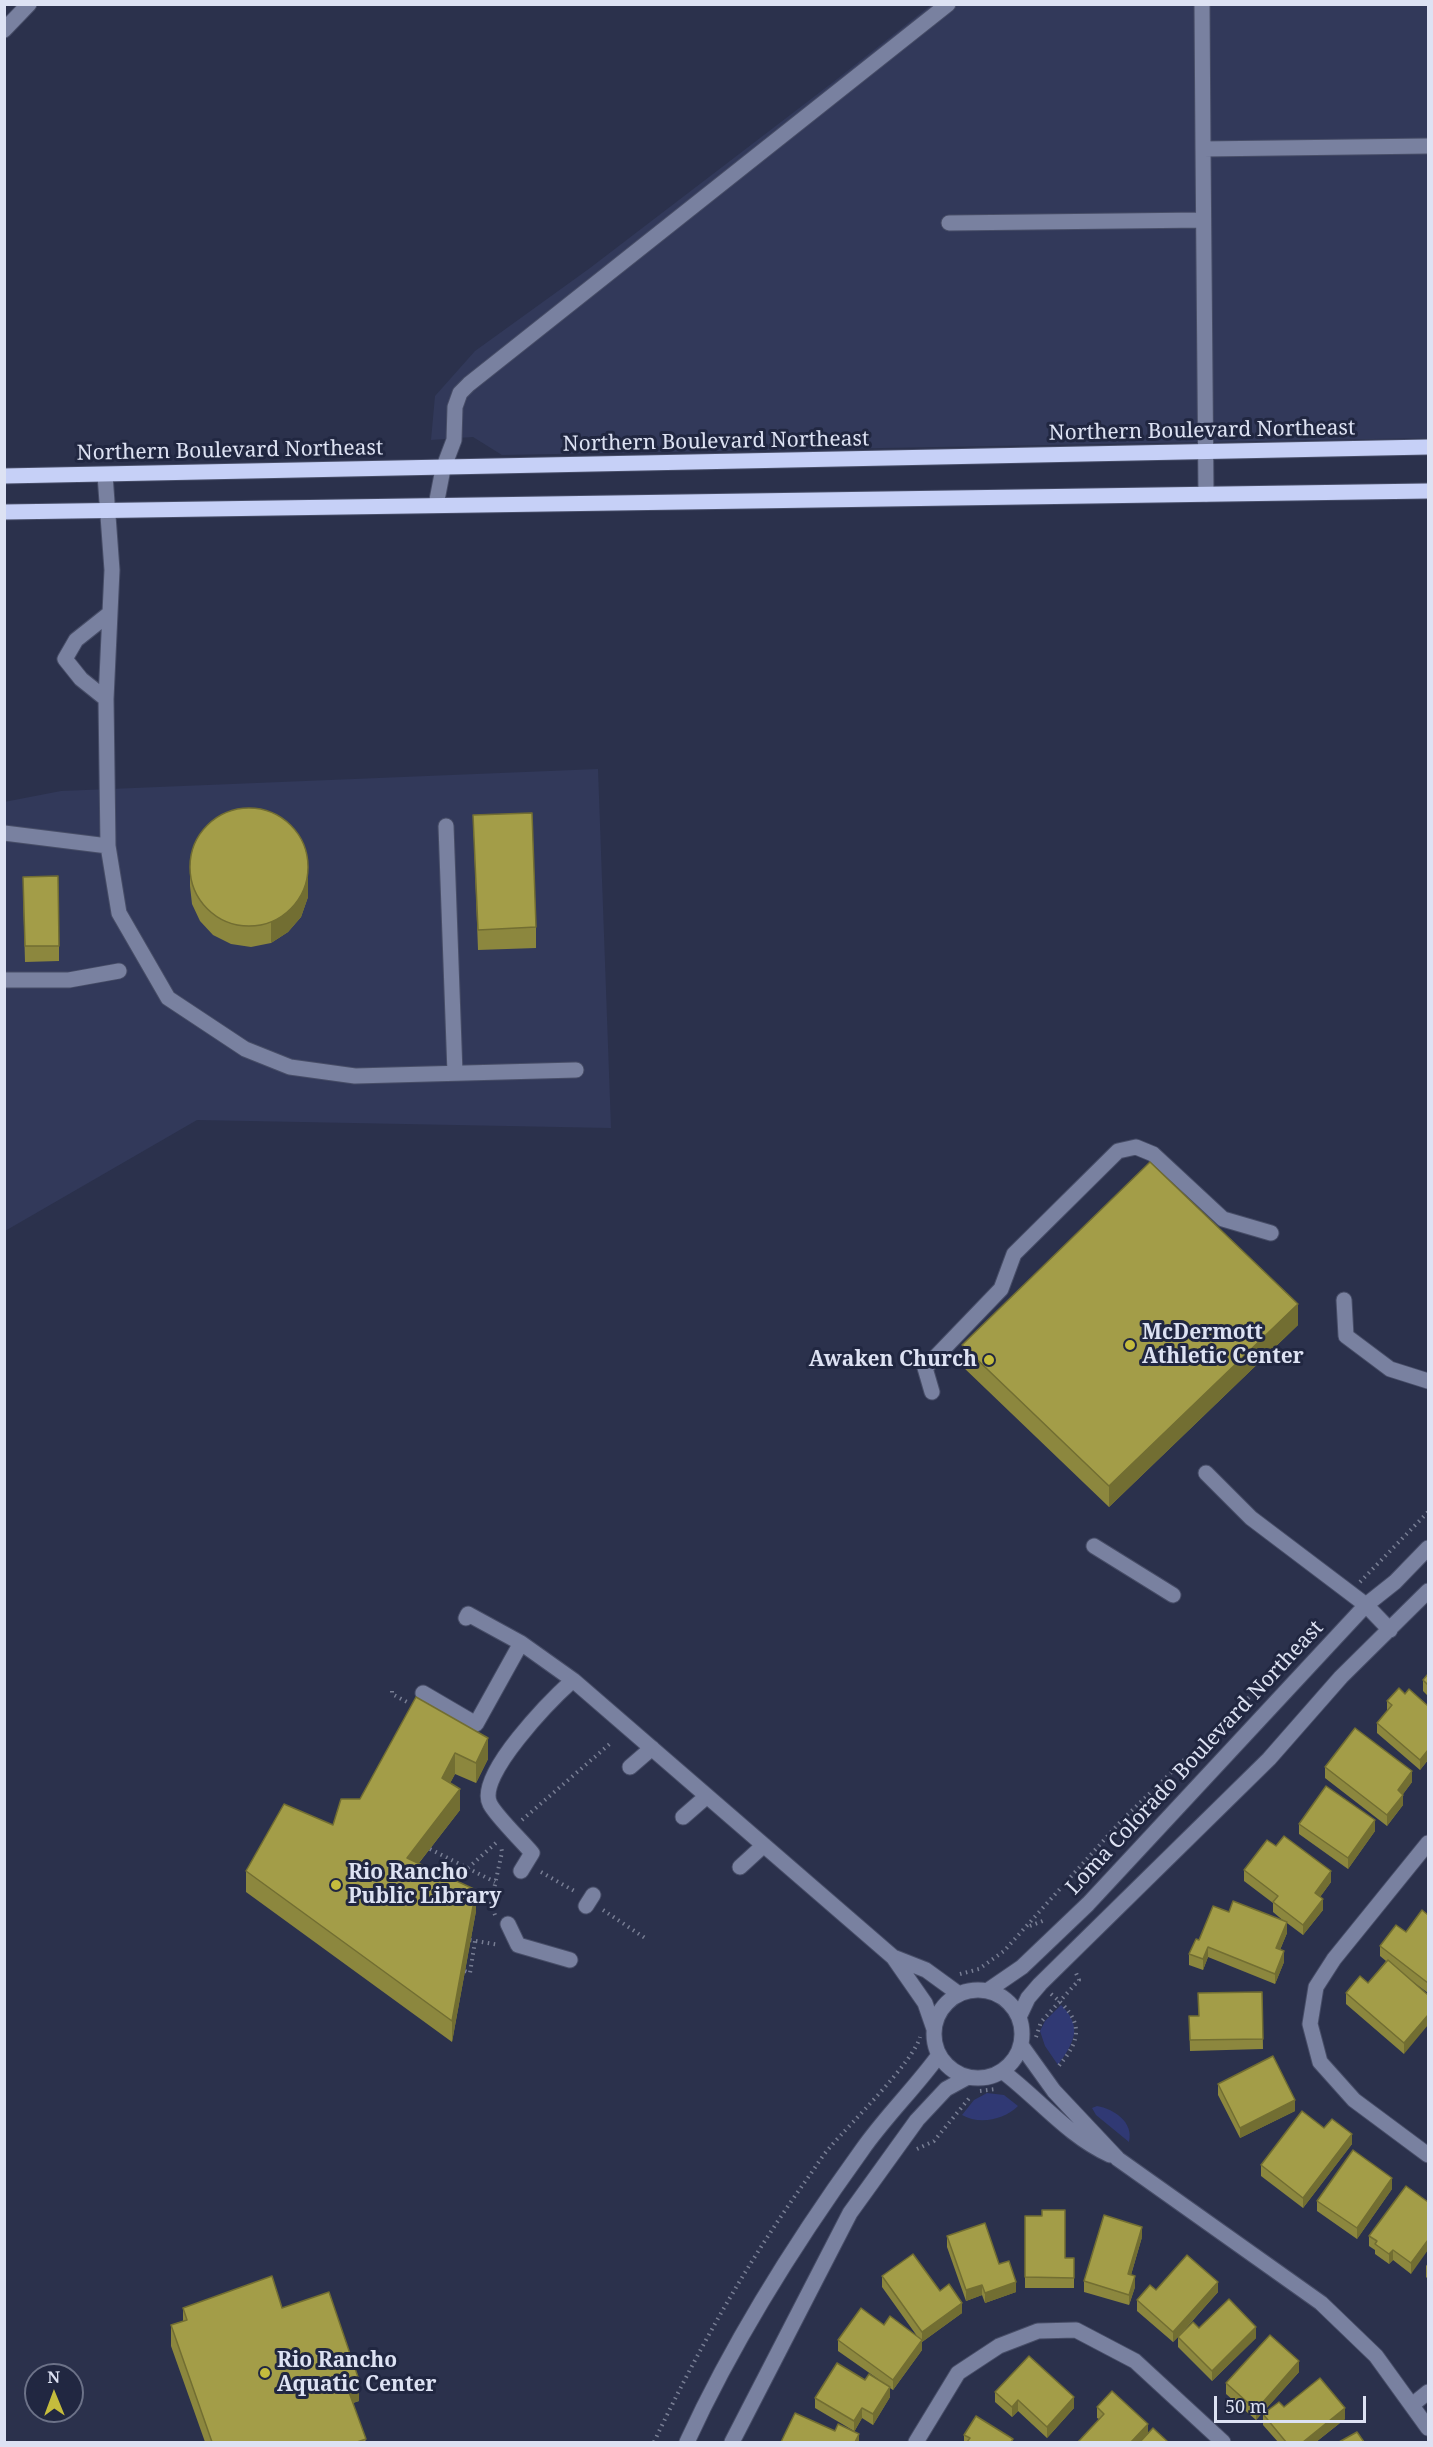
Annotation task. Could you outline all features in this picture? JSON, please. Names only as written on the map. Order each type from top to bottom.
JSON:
[{"type":"main road","name":"Northern Boulevard Northeast","points":[[4,476],[443,469],[1428,447]]},
{"type":"main road","points":[[4,512],[1428,491]]},
{"type":"street","points":[[4,30],[29,4]]},
{"type":"street","points":[[436,505],[443,469],[453,440],[457,400],[469,384],[948,4]]},
{"type":"street","points":[[1202,4],[1206,494]]},
{"type":"street","points":[[1203,149],[1428,146]]},
{"type":"street","points":[[950,223],[1203,220]]},
{"type":"street","points":[[105,475],[112,570],[106,699],[108,846],[119,913],[168,998],[245,1049],[290,1067],[355,1076],[576,1070]]},
{"type":"street","points":[[106,699],[81,679],[65,659],[76,640],[110,613]]},
{"type":"street","points":[[447,826],[455,1073]]},
{"type":"street","points":[[4,833],[108,846]]},
{"type":"street","points":[[4,980],[69,980],[119,971]]},
{"type":"street","points":[[932,1392],[925,1368],[1001,1289],[1014,1254],[1118,1151],[1136,1147],[1153,1154],[1223,1219],[1271,1233]]},
{"type":"street","points":[[1344,1300],[1346,1336],[1390,1369],[1428,1381]]},
{"type":"street","points":[[1206,1473],[1251,1518],[1366,1605],[1390,1630]]},
{"type":"street","points":[[1094,1546],[1173,1594]]},
{"type":"street","name":"Loma Colorado Boulevard Northeast","points":[[959,1994],[972,1990],[987,1991],[1022,1967],[1088,1904],[1366,1605],[1395,1582],[1428,1548]]},
{"type":"street","points":[[1019,2018],[1028,1998],[1040,1984],[1269,1759],[1341,1677],[1428,1591]]},
{"type":"street","points":[[466,1618],[468,1614],[521,1644],[573,1680],[893,1957],[925,2003],[927,2031],[939,2055],[946,2065],[968,2077]]},
{"type":"street","points":[[423,1693],[476,1724],[521,1644]]},
{"type":"street","points":[[520,1871],[532,1853],[489,1803],[488,1789],[496,1769],[548,1703],[573,1680]]},
{"type":"street","points":[[630,1767],[652,1748]]},
{"type":"street","points":[[683,1817],[707,1796]]},
{"type":"street","points":[[1428,1843],[1334,1959],[1316,1988],[1310,2024],[1320,2062],[1354,2100],[1428,2155]]},
{"type":"street","points":[[740,1867],[764,1845]]},
{"type":"street","points":[[501,1923],[518,1945],[570,1960]]},
{"type":"street","points":[[893,1957],[926,1970],[959,1994],[947,2003],[927,2031]]},
{"type":"street","points":[[732,2442],[850,2213],[917,2120],[946,2089],[968,2077],[991,2076],[1002,2071],[1017,2055],[1022,2036],[1019,2018],[1006,2001],[987,1991]]},
{"type":"street","points":[[1021,2045],[1054,2091],[1118,2159],[1321,2303],[1376,2356],[1428,2428]]},
{"type":"street","points":[[687,2442],[702,2410],[784,2267],[863,2149],[939,2055]]},
{"type":"street","points":[[1002,2071],[1024,2087],[1091,2147],[1118,2159]]},
{"type":"street","points":[[916,2442],[958,2373],[999,2346],[1038,2331],[1076,2330],[1135,2361],[1223,2442]]},
{"type":"street","points":[[1412,2405],[1428,2392]]},
{"type":"path","points":[[1350,1593],[1428,1512]]},
{"type":"path","points":[[979,1969],[1004,1951],[1122,1820],[1299,1649]]},
{"type":"path","points":[[518,1824],[612,1742]]},
{"type":"path","points":[[468,1868],[501,1839],[502,1852],[491,1903],[501,1923]]},
{"type":"path","points":[[430,1849],[495,1882]]},
{"type":"path","points":[[537,1870],[590,1901],[645,1938]]},
{"type":"path","points":[[465,1971],[470,1973],[473,1940],[499,1947],[496,1938]]},
{"type":"path","points":[[1037,2041],[1037,2032],[1041,2022],[1079,1980]]},
{"type":"path","points":[[1056,2069],[1074,2044],[1077,2031],[1074,2018],[1061,2002]]},
{"type":"path","points":[[654,2442],[677,2393],[736,2287],[805,2182],[829,2148],[916,2047],[927,2031]]},
{"type":"path","points":[[1051,2061],[1063,2076]]},
{"type":"path","points":[[934,2141],[975,2093],[989,2089],[1002,2091]]},
{"type":"shaded area","points":[[931,5],[1428,5],[1428,438],[502,455],[473,437],[431,440],[435,396],[475,351],[590,268]]},
{"type":"shaded area","points":[[598,769],[611,1128],[197,1120],[5,1231],[4,802],[61,791]]},
{"type":"shaded area","points":[[1061,2005],[1072,2021],[1074,2035],[1072,2043],[1058,2065],[1045,2046],[1040,2031],[1045,2021]]},
{"type":"shaded area","points":[[987,2093],[1004,2095],[1018,2106],[1006,2115],[991,2120],[976,2120],[962,2115],[974,2100]]},
{"type":"shaded area","points":[[1097,2106],[1116,2113],[1126,2123],[1130,2135],[1129,2142],[1096,2115],[1092,2108]]},
{"type":"building","points":[[249,808],[260,809],[282,818],[298,834],[307,856],[307,878],[298,900],[282,916],[260,925],[249,926],[238,925],[216,916],[200,900],[191,878],[190,867],[191,856],[200,834],[216,818],[238,809]]},
{"type":"building","points":[[532,813],[536,927],[478,930],[473,815]]},
{"type":"building","points":[[58,876],[59,946],[25,946],[23,877]]},
{"type":"building","name":"McDermott Athletic Center","points":[[1150,1162],[1298,1304],[1109,1486],[962,1345]]},
{"type":"building","points":[[1428,1674],[1428,1685],[1423,1680]]},
{"type":"building","points":[[1399,1688],[1405,1694],[1409,1689],[1428,1706],[1428,1750],[1420,1760],[1377,1723],[1392,1705],[1387,1701]]},
{"type":"building","name":"Rio Rancho Public Library","points":[[416,1697],[488,1738],[476,1763],[455,1753],[442,1778],[460,1789],[407,1858],[476,1890],[452,2021],[246,1871],[284,1804],[333,1825],[341,1799],[360,1799]]},
{"type":"building","points":[[1355,1728],[1412,1771],[1398,1790],[1403,1795],[1387,1815],[1325,1767]]},
{"type":"building","points":[[1326,1786],[1375,1820],[1348,1858],[1299,1824]]},
{"type":"building","points":[[1284,1836],[1331,1871],[1315,1893],[1323,1899],[1303,1925],[1273,1902],[1278,1896],[1244,1870],[1267,1840],[1276,1846]]},
{"type":"building","points":[[1233,1901],[1287,1922],[1276,1948],[1284,1951],[1275,1974],[1208,1947],[1203,1959],[1189,1954],[1196,1939],[1199,1940],[1213,1906],[1229,1912]]},
{"type":"building","points":[[1422,1910],[1428,1915],[1428,1983],[1380,1946],[1396,1925],[1406,1932]]},
{"type":"building","points":[[1388,1960],[1428,1995],[1428,2015],[1404,2043],[1346,1993],[1360,1976],[1368,1983]]},
{"type":"building","points":[[1262,1992],[1263,2039],[1190,2040],[1189,2016],[1199,2016],[1198,1993]]},
{"type":"building","points":[[1273,2056],[1295,2100],[1240,2128],[1218,2084]]},
{"type":"building","points":[[1302,2111],[1324,2128],[1332,2119],[1352,2134],[1303,2198],[1261,2165]]},
{"type":"building","points":[[1353,2150],[1392,2178],[1357,2228],[1317,2201]]},
{"type":"building","points":[[1406,2186],[1428,2202],[1428,2240],[1411,2263],[1393,2250],[1389,2254],[1375,2244],[1377,2241],[1369,2236]]},
{"type":"building","points":[[1042,2210],[1065,2210],[1065,2258],[1074,2258],[1074,2278],[1025,2277],[1025,2216],[1042,2216]]},
{"type":"building","points":[[1104,2215],[1142,2227],[1128,2274],[1135,2276],[1129,2295],[1084,2281]]},
{"type":"building","points":[[985,2223],[999,2264],[1009,2261],[1016,2282],[985,2293],[982,2285],[966,2290],[947,2236]]},
{"type":"building","points":[[913,2254],[940,2291],[949,2284],[962,2303],[922,2332],[882,2276]]},
{"type":"building","points":[[1187,2255],[1218,2282],[1173,2332],[1137,2300],[1150,2285],[1156,2290]]},
{"type":"building","name":"Rio Rancho Aquatic Center","points":[[272,2276],[282,2308],[329,2292],[359,2380],[346,2384],[366,2439],[357,2442],[212,2442],[171,2325],[187,2320],[183,2308]]},
{"type":"building","points":[[1229,2299],[1256,2327],[1212,2371],[1178,2337],[1193,2322],[1199,2328]]},
{"type":"building","points":[[861,2308],[884,2325],[890,2316],[922,2340],[893,2380],[838,2340]]},
{"type":"building","points":[[1270,2335],[1299,2361],[1256,2410],[1226,2383]]},
{"type":"building","points":[[1029,2356],[1074,2397],[1047,2427],[1018,2400],[1012,2407],[995,2392]]},
{"type":"building","points":[[837,2363],[865,2380],[869,2374],[890,2387],[873,2414],[862,2408],[854,2421],[815,2398]]},
{"type":"building","points":[[1320,2378],[1345,2408],[1303,2442],[1286,2442],[1263,2414],[1279,2402],[1284,2407]]},
{"type":"building","points":[[1112,2391],[1148,2424],[1131,2442],[1078,2442],[1104,2414],[1097,2407]]},
{"type":"building","points":[[795,2413],[835,2431],[838,2424],[859,2434],[855,2442],[781,2442]]},
{"type":"building","points":[[976,2416],[1013,2439],[1011,2442],[967,2442],[970,2438],[964,2435]]},
{"type":"building","points":[[1153,2428],[1168,2442],[1140,2442]]},
{"type":"building","points":[[1357,2432],[1364,2442],[1339,2442]]},
{"type":"place","name":"McDermott Athletic Center","points":[[1130,1345]]},
{"type":"place","name":"Awaken Church","points":[[989,1360]]},
{"type":"place","name":"Rio Rancho Public Library","points":[[336,1885]]},
{"type":"place","name":"Rio Rancho Aquatic Center","points":[[265,2373]]}]
